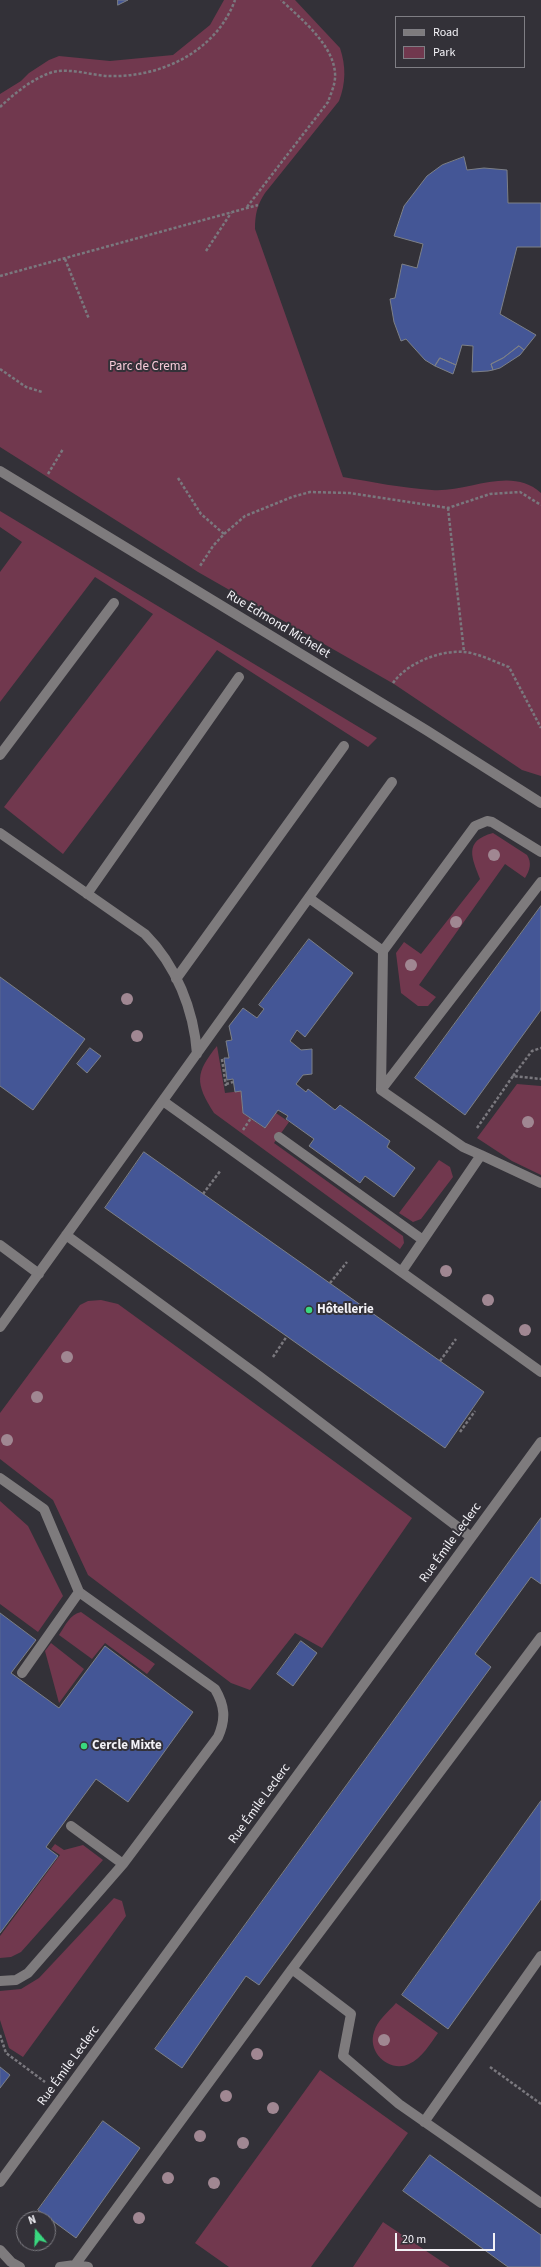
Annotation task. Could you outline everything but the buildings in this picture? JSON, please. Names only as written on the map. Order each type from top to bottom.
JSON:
[{"type":"street","name":"Rue Edmond Michelet","points":[[0,471],[426,730],[541,803]]},
{"type":"street","points":[[0,755],[114,603]]},
{"type":"street","points":[[87,894],[239,677]]},
{"type":"street","points":[[176,979],[344,746]]},
{"type":"street","points":[[0,1327],[392,782]]},
{"type":"street","points":[[381,1090],[383,951],[475,826],[487,821],[492,822],[541,852]]},
{"type":"street","points":[[0,832],[145,934],[157,946],[176,979],[192,1016],[197,1054]]},
{"type":"street","points":[[381,1090],[541,882]]},
{"type":"street","points":[[309,898],[383,951]]},
{"type":"street","points":[[381,1090],[463,1147],[541,1183]]},
{"type":"street","points":[[163,1100],[541,1372]]},
{"type":"street","points":[[279,1137],[422,1240]]},
{"type":"street","points":[[402,1271],[481,1156]]},
{"type":"street","points":[[66,1236],[259,1376],[471,1537]]},
{"type":"street","points":[[0,1245],[39,1274]]},
{"type":"street","name":"Rue Émile Leclerc","points":[[0,2182],[541,1442]]},
{"type":"street","points":[[0,1478],[44,1509],[80,1592],[215,1689],[223,1702],[225,1716],[218,1737],[123,1864],[28,1973],[16,1980],[0,1981]]},
{"type":"street","points":[[22,1673],[80,1592]]},
{"type":"street","points":[[75,2265],[292,1969],[541,1637]]},
{"type":"street","points":[[71,1826],[123,1864]]},
{"type":"street","points":[[424,2122],[541,1956]]},
{"type":"street","points":[[292,1969],[351,2014],[343,2056],[399,2104],[541,2203]]},
{"type":"street","points":[[0,2250],[11,2262],[20,2267]]},
{"type":"street","points":[[60,2267],[75,2265],[88,2267]]},
{"type":"path","points":[[0,107],[31,83],[53,72],[68,70],[107,76],[133,76],[176,62],[203,46],[213,36],[228,15],[234,0]]},
{"type":"path","points":[[246,208],[328,102],[334,83],[335,72],[320,38],[281,0]]},
{"type":"path","points":[[0,276],[258,205]]},
{"type":"path","points":[[206,252],[231,212]]},
{"type":"path","points":[[65,259],[89,320]]},
{"type":"path","points":[[0,369],[26,387],[42,392]]},
{"type":"path","points":[[46,478],[63,449]]},
{"type":"path","points":[[178,478],[201,514],[224,534]]},
{"type":"path","points":[[198,572],[207,554],[224,534],[244,516],[286,499],[310,492],[350,493],[448,508],[490,494],[520,492],[541,505]]},
{"type":"path","points":[[448,508],[464,652]]},
{"type":"path","points":[[401,672],[428,657],[464,652],[509,667],[541,728]]},
{"type":"path","points":[[463,1147],[532,1051],[541,1048]]},
{"type":"path","points":[[513,1076],[541,1079]]},
{"type":"path","points":[[226,1084],[233,1082]]},
{"type":"path","points":[[203,1194],[218,1174]]},
{"type":"path","points":[[330,1283],[346,1264]]},
{"type":"path","points":[[276,1353],[287,1336]]},
{"type":"path","points":[[440,1361],[452,1344]]},
{"type":"path","points":[[460,1432],[466,1421],[475,1411]]},
{"type":"path","points":[[0,2035],[6,2053],[63,2095]]},
{"type":"path","points":[[471,2054],[541,2104]]},
{"type":"green space","name":"Parc de Crema","points":[[224,0],[295,0],[340,48],[342,55],[344,81],[339,101],[265,193],[257,210],[255,229],[343,477],[432,490],[460,488],[488,482],[516,481],[529,485],[541,493],[541,776],[522,770],[394,684],[198,572],[0,447],[0,94],[21,81],[29,73],[49,60],[59,56],[110,61],[173,55],[210,25]]},
{"type":"green space","points":[[0,511],[377,738],[368,747],[217,650],[63,854],[4,807],[153,614],[95,577],[0,702],[0,572],[22,542],[0,527]]},
{"type":"green space","points":[[493,833],[527,855],[530,864],[528,872],[525,878],[505,864],[419,985],[436,997],[428,1006],[418,1006],[401,993],[396,953],[404,942],[421,954],[480,879],[474,864],[472,851],[477,841],[484,836]]},
{"type":"green space","points":[[217,1046],[225,1093],[241,1091],[243,1113],[264,1128],[276,1113],[289,1122],[274,1143],[403,1236],[404,1243],[400,1249],[214,1113],[203,1094],[200,1078],[201,1071]]},
{"type":"green space","points":[[517,1084],[541,1086],[541,1175],[512,1161],[477,1138]]},
{"type":"green space","points":[[439,1160],[450,1167],[453,1177],[421,1219],[413,1222],[399,1213]]},
{"type":"green space","points":[[101,1300],[118,1304],[412,1518],[322,1648],[295,1633],[250,1690],[231,1683],[88,1575],[53,1500],[0,1459],[0,1413],[80,1305],[88,1301]]},
{"type":"green space","points":[[0,1501],[28,1526],[63,1596],[38,1632],[0,1604]]},
{"type":"green space","points":[[81,1612],[155,1664],[147,1674],[105,1643],[92,1659],[59,1635],[71,1618],[77,1613]]},
{"type":"green space","points":[[51,1643],[84,1669],[59,1703],[45,1651]]},
{"type":"green space","points":[[55,1844],[64,1850],[83,1845],[103,1860],[21,1952],[11,1957],[0,1958],[0,1936],[60,1855],[51,1849]]},
{"type":"green space","points":[[114,1898],[122,1901],[126,1916],[23,2057],[9,2048],[0,2020],[0,1991],[21,1989],[39,1978]]},
{"type":"green space","points":[[396,2003],[438,2033],[418,2058],[409,2064],[402,2066],[395,2066],[382,2059],[377,2054],[373,2040],[375,2028]]},
{"type":"green space","points":[[320,2070],[408,2133],[311,2267],[229,2267],[195,2243]]},
{"type":"green space","points":[[383,2222],[450,2267],[353,2267]]},
{"type":"place","name":"Hôtellerie","points":[[309,1310]]},
{"type":"place","name":"Cercle Mixte","points":[[84,1746]]}]
